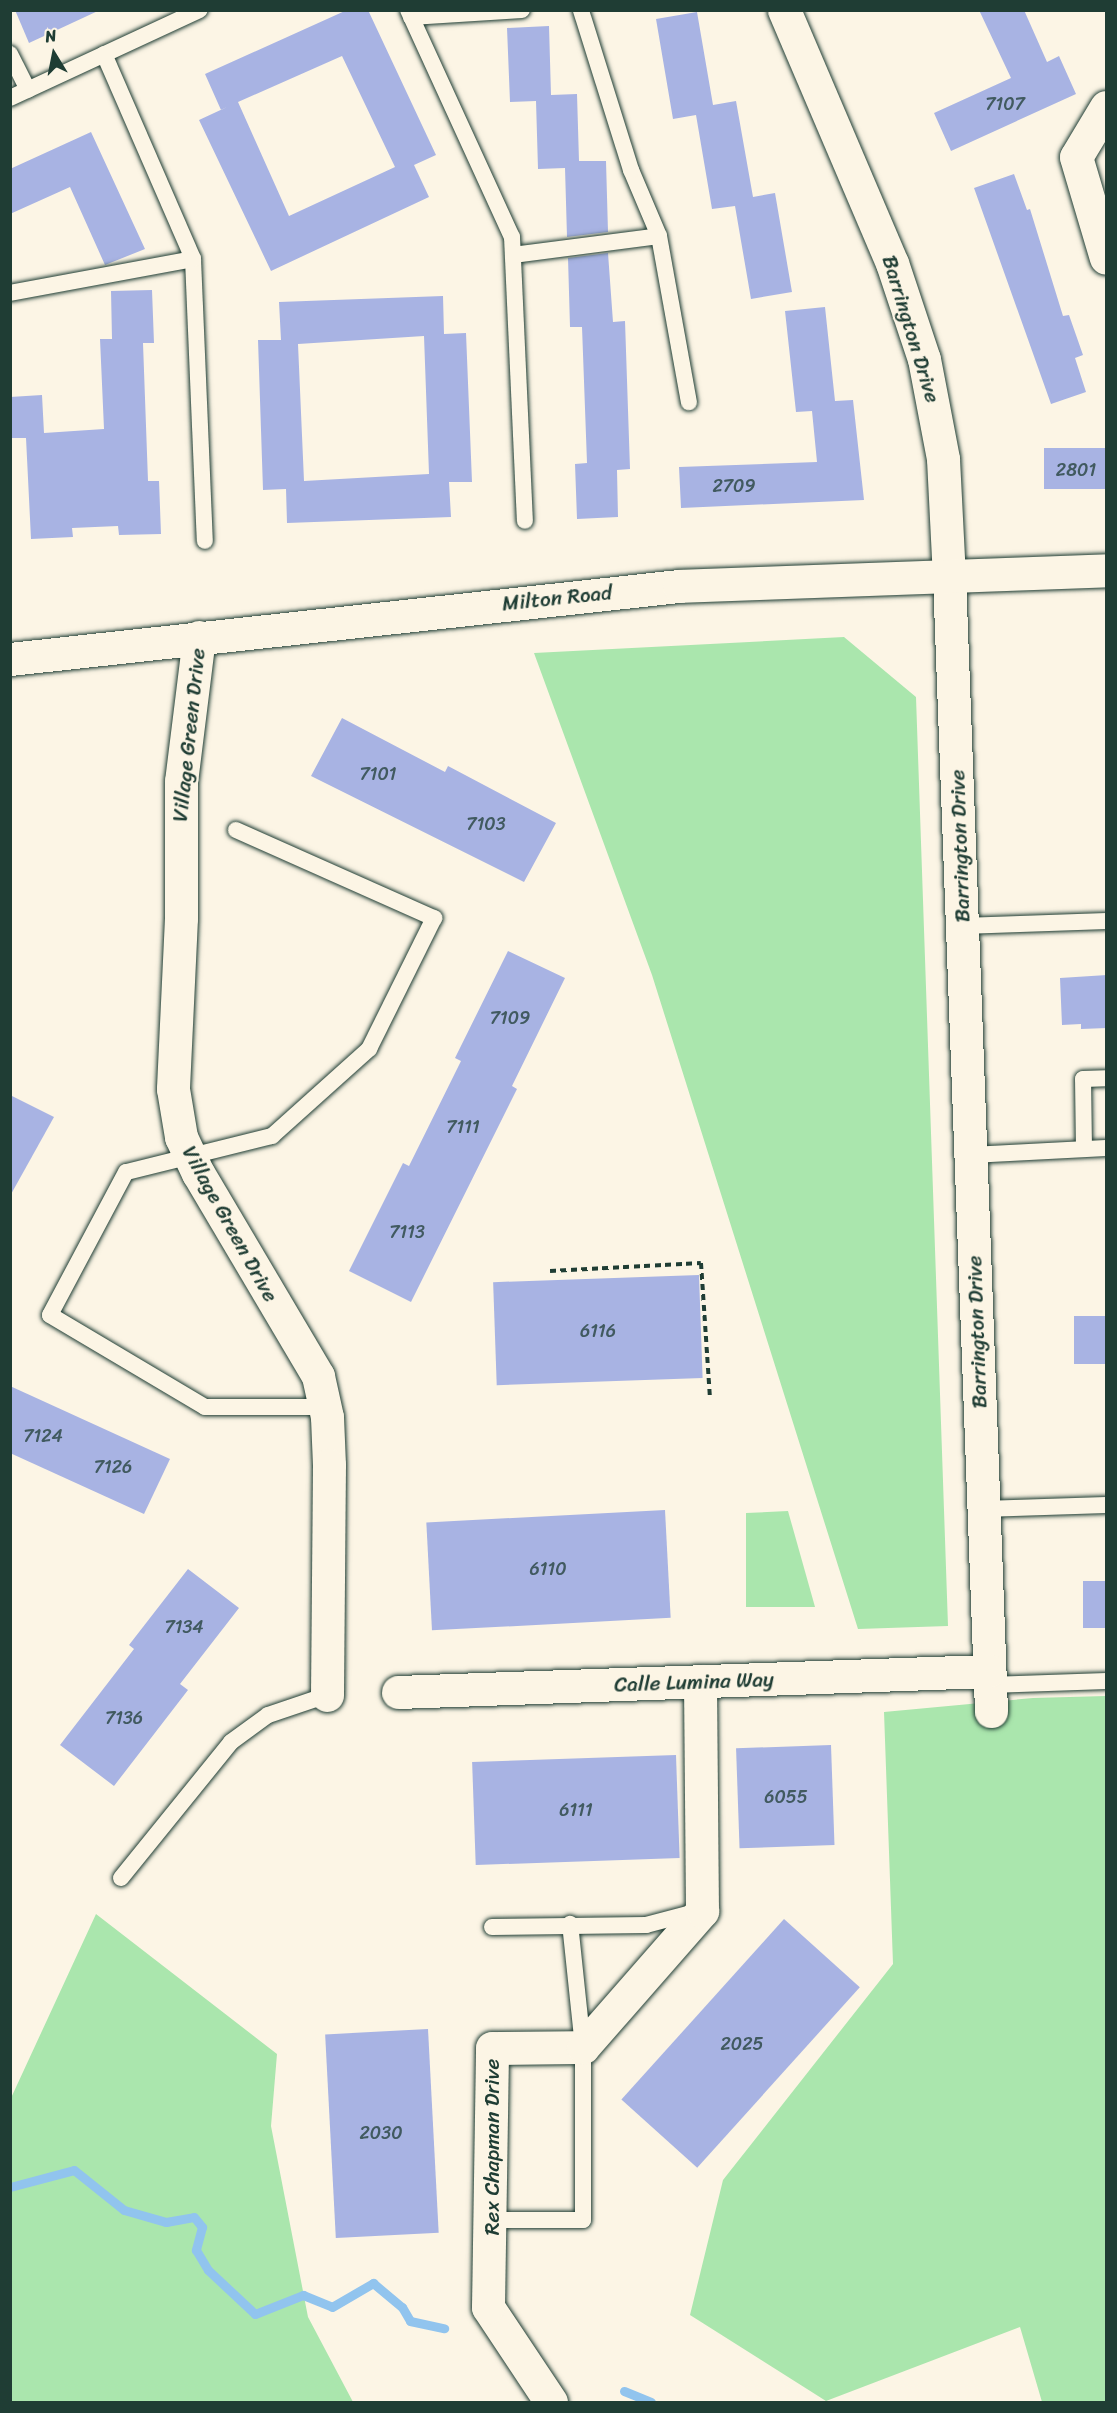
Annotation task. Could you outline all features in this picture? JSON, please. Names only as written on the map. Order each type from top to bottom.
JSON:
[{"type":"street","name":"Barrington Drive","points":[[784,10],[892,263],[924,359],[943,459],[963,926],[990,1689]]},
{"type":"street","points":[[1107,107],[1076,157],[1107,258]]},
{"type":"street","name":"Milton Road","points":[[10,659],[199,636],[679,586],[1107,570]]},
{"type":"street","name":"Village Green Drive","points":[[199,636],[181,781],[181,918],[173,1089],[181,1137],[189,1154],[318,1376],[325,1407],[329,1465],[327,1695]]},
{"type":"street","points":[[583,2047],[702,1911],[700,1681]]},
{"type":"street","name":"Calle Lumina Way","points":[[398,1692],[700,1681],[990,1689]]},
{"type":"street","name":"Rex Chapman Drive","points":[[551,2403],[488,2307],[492,2220],[492,2048],[583,2047]]},
{"type":"lane","points":[[10,98],[200,10]]},
{"type":"lane","points":[[522,10],[410,14],[512,237],[525,521]]},
{"type":"lane","points":[[581,10],[631,170],[659,236],[689,402]]},
{"type":"lane","points":[[10,54],[28,90]]},
{"type":"lane","points":[[104,54],[193,258],[205,541]]},
{"type":"lane","points":[[513,255],[659,236]]},
{"type":"lane","points":[[10,293],[193,258]]},
{"type":"lane","points":[[236,830],[434,918],[369,1049],[272,1136],[189,1154],[126,1172],[50,1315],[205,1407],[325,1407]]},
{"type":"lane","points":[[963,926],[1107,921]]},
{"type":"lane","points":[[1084,1149],[1083,1079],[1107,1078]]},
{"type":"lane","points":[[971,1155],[1107,1148]]},
{"type":"lane","points":[[983,1509],[1107,1504]]},
{"type":"lane","points":[[990,1689],[1107,1681]]},
{"type":"lane","points":[[121,1878],[231,1742],[268,1714],[327,1695]]},
{"type":"lane","points":[[492,1927],[570,1924],[646,1925],[702,1911]]},
{"type":"lane","points":[[492,2220],[583,2220],[583,2047],[570,1924]]},
{"type":"path","points":[[550,1271],[701,1263],[710,1397]]},
{"type":"green space","points":[[844,637],[916,697],[948,1626],[858,1629],[652,975],[534,653]]},
{"type":"green space","points":[[788,1511],[815,1607],[746,1607],[746,1513]]},
{"type":"green space","points":[[1106,1696],[1106,2402],[1042,2402],[1020,2327],[826,2401],[690,2315],[723,2180],[893,1964],[884,1712],[1033,1698]]},
{"type":"green space","points":[[96,1914],[277,2054],[271,2126],[308,2317],[353,2402],[11,2402],[11,2098]]},
{"type":"building","points":[[15,10],[100,10],[29,43]]},
{"type":"building","points":[[347,10],[368,10],[436,155],[414,165],[429,197],[271,271],[199,120],[221,110],[205,74]],"holes":[[[342,56],[395,167],[289,216],[238,102]]]},
{"type":"building","points":[[979,10],[1024,10],[1047,62],[1059,56],[1076,94],[951,151],[934,113],[1011,78]]},
{"type":"building","points":[[697,12],[713,105],[736,101],[753,197],[775,193],[792,292],[751,299],[735,206],[712,209],[696,115],[673,119],[656,19]]},
{"type":"building","points":[[549,26],[551,95],[577,94],[579,161],[606,161],[608,232],[567,237],[565,168],[538,169],[536,101],[510,102],[507,28]]},
{"type":"building","points":[[91,132],[145,249],[105,265],[70,187],[10,214],[10,169]]},
{"type":"building","points":[[1014,174],[1027,210],[1030,209],[1063,316],[1069,315],[1083,355],[1075,358],[1086,392],[1051,404],[974,188]]},
{"type":"building","points":[[608,253],[613,322],[625,321],[630,469],[617,470],[618,517],[577,519],[575,464],[587,463],[582,327],[570,327],[568,258]]},
{"type":"building","points":[[152,290],[154,343],[143,343],[148,481],[159,481],[161,534],[119,535],[118,526],[72,528],[73,537],[31,539],[26,438],[10,438],[10,397],[42,395],[44,433],[104,429],[100,339],[112,339],[111,291]]},
{"type":"building","points":[[443,296],[444,334],[466,333],[472,482],[449,482],[451,517],[287,523],[286,489],[263,490],[258,340],[281,340],[279,302]],"holes":[[[424,336],[429,474],[304,481],[298,344]]]},
{"type":"building","points":[[825,307],[835,401],[853,400],[864,500],[681,508],[679,467],[817,462],[812,411],[796,412],[785,311]]},
{"type":"building","points":[[1044,448],[1106,448],[1106,489],[1044,489]]},
{"type":"building","points":[[342,718],[445,772],[448,766],[556,823],[524,882],[311,776]]},
{"type":"building","points":[[508,951],[565,978],[512,1086],[517,1089],[411,1302],[349,1271],[403,1163],[409,1166],[461,1061],[455,1058]]},
{"type":"building","points":[[1107,975],[1107,1028],[1081,1029],[1081,1024],[1062,1025],[1060,978]]},
{"type":"building","points":[[10,1095],[54,1117],[10,1196]]},
{"type":"building","points":[[699,1275],[703,1378],[497,1385],[493,1282]]},
{"type":"building","points":[[1074,1316],[1106,1316],[1106,1364],[1074,1364]]},
{"type":"building","points":[[10,1386],[170,1459],[144,1514],[10,1453]]},
{"type":"building","points":[[665,1510],[671,1618],[432,1630],[426,1523]]},
{"type":"building","points":[[188,1569],[239,1608],[180,1684],[188,1690],[114,1786],[60,1745],[134,1649],[129,1645]]},
{"type":"building","points":[[1083,1581],[1106,1581],[1106,1628],[1083,1628]]},
{"type":"building","points":[[831,1745],[834,1845],[740,1848],[736,1748]]},
{"type":"building","points":[[676,1755],[680,1858],[476,1865],[472,1762]]},
{"type":"building","points":[[784,1919],[860,1987],[697,2168],[621,2100]]},
{"type":"building","points":[[428,2029],[439,2233],[336,2238],[325,2034]]},
{"type":"waterway","points":[[10,2187],[74,2170],[124,2210],[166,2222],[194,2217],[202,2227],[196,2250],[208,2270],[255,2314],[303,2295],[332,2307],[373,2283],[402,2307],[410,2321],[444,2328]]},
{"type":"waterway","points":[[624,2391],[651,2402]]}]
